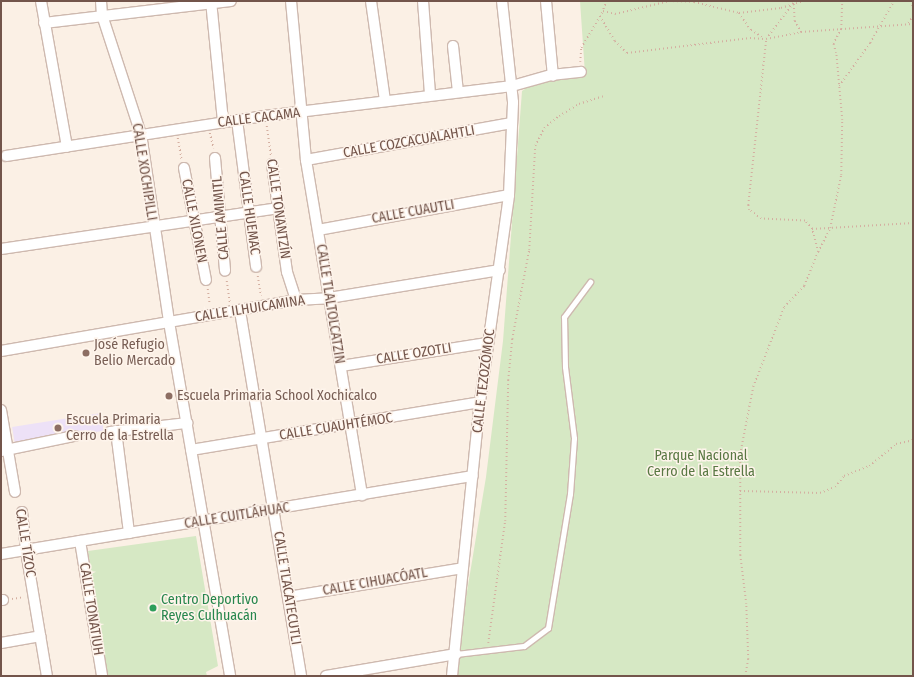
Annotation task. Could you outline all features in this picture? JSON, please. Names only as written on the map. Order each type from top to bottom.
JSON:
[{"type":"street","points":[[41,1],[67,147]]},
{"type":"street","name":"CALLE XOCHIPILLI","points":[[101,1],[102,15],[141,134],[169,322],[230,676]]},
{"type":"street","points":[[44,23],[155,6],[232,1]]},
{"type":"street","name":"CALLE TLALTOLCATZIN","points":[[291,1],[306,160],[362,495]]},
{"type":"street","points":[[371,1],[385,101]]},
{"type":"street","points":[[423,1],[430,95]]},
{"type":"street","name":"CALLE TEZOZÓMOC","points":[[452,676],[456,654],[480,402],[487,343],[500,270],[509,195],[512,86],[502,1]]},
{"type":"street","points":[[546,1],[553,76]]},
{"type":"street","points":[[211,2],[223,122]]},
{"type":"street","points":[[453,46],[458,92]]},
{"type":"street","name":"CALLE CACAMA","points":[[6,156],[176,128],[265,116],[301,113],[430,95],[512,86],[553,76],[581,72]]},
{"type":"street","name":"CALLE HUEMAC","points":[[237,120],[256,267]]},
{"type":"street","name":"CALLE COZCACUALAHTLI","points":[[306,160],[512,123]]},
{"type":"street","name":"CALLE AMIMITL","points":[[215,158],[225,271]]},
{"type":"street","name":"CALLE TONANTZÍN","points":[[272,164],[287,272],[296,300]]},
{"type":"street","name":"CALLE XILONEN","points":[[184,168],[206,280]]},
{"type":"street","name":"CALLE CUAUTLI","points":[[318,230],[509,195]]},
{"type":"street","points":[[1,250],[279,208]]},
{"type":"street","name":"CALLE ILHUICAMINA","points":[[1,351],[236,312],[296,300],[330,298],[500,270]]},
{"type":"street","name":"CALLE TLACATECUTLI","points":[[236,312],[274,509],[301,676]]},
{"type":"street","name":"CALLE OZOTLI","points":[[341,366],[487,343]]},
{"type":"street","name":"CALLE CUAUHTÉMOC","points":[[191,450],[480,402]]},
{"type":"street","name":"CALLE TÍZOC","points":[[1,410],[4,450],[15,492]]},
{"type":"street","points":[[129,533],[113,431],[187,423]]},
{"type":"street","points":[[4,450],[74,436]]},
{"type":"street","name":"CALLE CUITLÁHUAC","points":[[1,554],[203,522],[473,476]]},
{"type":"street","name":"CALLE TÍZOC","points":[[22,512],[26,551],[47,676]]},
{"type":"street","name":"CALLE TONATIUH","points":[[80,541],[102,676]]},
{"type":"street","name":"CALLE CIHUACÓATL","points":[[288,597],[463,568]]},
{"type":"street","points":[[1,643],[40,636]]},
{"type":"street","points":[[326,676],[456,654]]},
{"type":"lane","points":[[456,654],[487,652],[524,646],[548,628],[570,494],[574,438],[565,366],[564,317],[590,282]]},
{"type":"path","points":[[581,72],[581,48],[603,11],[607,1]]},
{"type":"path","points":[[603,11],[623,13],[669,1],[694,2],[739,13],[804,1]]},
{"type":"path","points":[[795,1],[795,21],[801,32]]},
{"type":"path","points":[[745,676],[748,651],[746,604],[740,555],[740,454],[753,387],[784,307],[804,286],[830,228],[841,175],[842,120],[833,44],[841,30],[842,1]]},
{"type":"path","points":[[839,86],[870,43],[894,1]]},
{"type":"path","points":[[910,1],[913,7]]},
{"type":"path","points":[[794,4],[784,13],[766,39],[749,210],[761,218],[805,222],[812,229],[818,252]]},
{"type":"path","points":[[739,13],[751,30],[766,39]]},
{"type":"path","points":[[600,16],[615,41],[627,53],[750,38],[766,39],[801,32],[841,30],[879,25],[913,24]]},
{"type":"path","points":[[908,24],[913,16]]},
{"type":"path","points":[[487,652],[505,521],[508,380],[512,339],[529,250],[535,146],[544,128],[558,116],[579,104],[603,96]]},
{"type":"path","name":"CALLE TONANTZÍN","points":[[265,116],[272,164]]},
{"type":"path","name":"CALLE AMIMITL","points":[[208,124],[215,158]]},
{"type":"path","name":"CALLE XILONEN","points":[[176,128],[184,168]]},
{"type":"path","points":[[812,229],[913,223]]},
{"type":"path","name":"CALLE HUEMAC","points":[[256,267],[263,306]]},
{"type":"path","name":"CALLE AMIMITL","points":[[225,271],[236,312]]},
{"type":"path","name":"CALLE XILONEN","points":[[206,280],[212,315]]},
{"type":"path","points":[[74,436],[113,431]]},
{"type":"path","points":[[740,491],[820,493],[836,487],[844,476],[869,466],[896,444],[913,440]]},
{"type":"path","points":[[2,600],[34,595]]},
{"type":"shaded area","name":"Escuela Primaria Cerro de la Estrella","points":[[101,413],[104,431],[15,445],[12,427]]},
{"type":"green space","name":"Parque Nacional Cerro de la Estrella","points":[[580,1],[913,1],[913,676],[453,676],[486,477],[503,341],[522,91],[535,82],[585,74]]},
{"type":"green space","name":"Centro Deportivo Reyes Culhuacán","points":[[196,536],[218,666],[206,672],[207,676],[107,676],[88,551]]},
{"type":"place","name":"José Refugio Belio Mercado","points":[[86,353]]},
{"type":"place","name":"Escuela Primaria School Xochicalco","points":[[169,396]]},
{"type":"place","name":"Escuela Primaria Cerro de la Estrella","points":[[58,428]]},
{"type":"place","name":"Centro Deportivo Reyes Culhuacán","points":[[153,608]]}]
